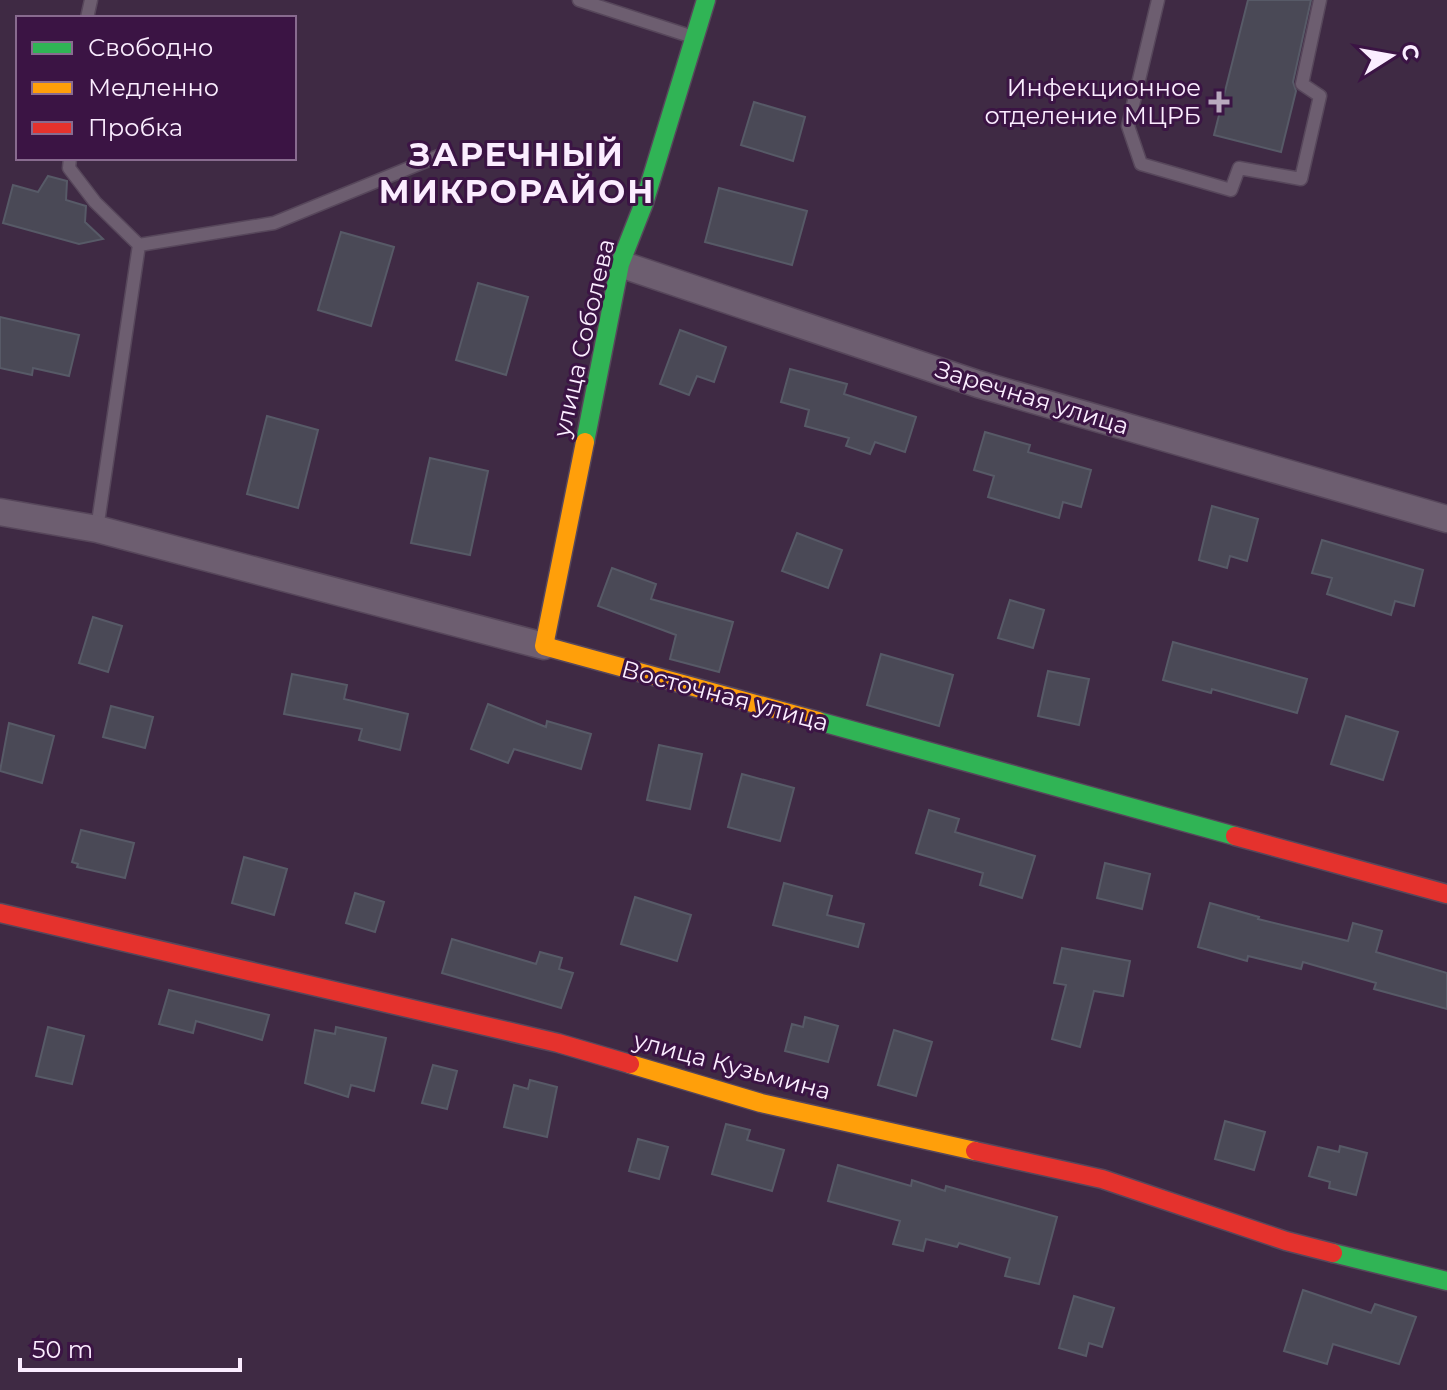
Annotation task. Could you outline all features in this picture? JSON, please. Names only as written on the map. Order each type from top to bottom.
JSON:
[{"type":"street","name":"улица Соболева","points":[[544,646],[620,264],[644,203],[706,0]]},
{"type":"street","name":"Заречная улица","points":[[620,264],[978,384],[1447,519]]},
{"type":"street","name":"Восточная улица","points":[[0,512],[97,529],[544,646],[1447,894]]},
{"type":"street","name":"улица Кузьмина","points":[[0,913],[558,1043],[761,1103],[1102,1179],[1286,1241],[1447,1281]]},
{"type":"lane","points":[[579,0],[696,39]]},
{"type":"lane","points":[[1158,0],[1128,126],[1141,164],[1231,190],[1239,168],[1301,179],[1320,96],[1302,84],[1320,0]]},
{"type":"lane","points":[[139,245],[274,223],[441,155]]},
{"type":"lane","points":[[70,160],[69,168],[95,202],[139,245]]},
{"type":"lane","points":[[97,529],[139,245]]},
{"type":"building","points":[[1248,0],[1311,0],[1293,82],[1296,91],[1281,152],[1214,135]]},
{"type":"building","points":[[754,102],[805,117],[793,161],[741,145]]},
{"type":"building","points":[[48,176],[67,181],[66,200],[86,206],[85,222],[103,239],[79,244],[3,223],[13,185],[38,192]]},
{"type":"building","points":[[719,188],[807,211],[792,265],[705,242]]},
{"type":"building","points":[[341,232],[394,247],[371,326],[318,310]]},
{"type":"building","points":[[478,283],[528,297],[506,375],[456,360]]},
{"type":"building","points":[[0,317],[79,335],[69,376],[33,368],[32,375],[0,368]]},
{"type":"building","points":[[680,330],[726,347],[714,382],[697,376],[689,395],[660,384]]},
{"type":"building","points":[[790,369],[847,384],[844,394],[916,417],[905,452],[875,442],[870,454],[846,446],[849,438],[805,426],[809,410],[781,402]]},
{"type":"building","points":[[267,416],[318,430],[298,508],[247,494]]},
{"type":"building","points":[[985,432],[1030,445],[1028,452],[1091,470],[1081,507],[1063,502],[1059,518],[988,497],[994,476],[974,470]]},
{"type":"building","points":[[430,458],[488,471],[470,555],[411,543]]},
{"type":"building","points":[[1212,506],[1258,519],[1247,561],[1230,556],[1227,568],[1199,560]]},
{"type":"building","points":[[797,533],[842,550],[828,588],[782,571]]},
{"type":"building","points":[[1322,540],[1423,570],[1414,606],[1395,601],[1391,615],[1327,594],[1332,578],[1312,573]]},
{"type":"building","points":[[612,568],[656,584],[651,599],[733,622],[719,672],[670,659],[676,635],[598,606]]},
{"type":"building","points":[[1010,600],[1044,610],[1033,648],[998,638]]},
{"type":"building","points":[[93,617],[122,626],[108,672],[79,663]]},
{"type":"building","points":[[1173,642],[1307,679],[1297,713],[1212,689],[1211,693],[1163,680]]},
{"type":"building","points":[[881,654],[953,675],[939,726],[867,705]]},
{"type":"building","points":[[1048,671],[1089,679],[1079,725],[1038,716]]},
{"type":"building","points":[[292,674],[347,685],[344,699],[408,714],[400,750],[359,740],[362,729],[284,714]]},
{"type":"building","points":[[488,704],[546,727],[547,721],[591,734],[581,769],[514,749],[508,763],[471,749]]},
{"type":"building","points":[[111,706],[153,717],[145,748],[103,737]]},
{"type":"building","points":[[1346,716],[1398,732],[1383,780],[1331,764]]},
{"type":"building","points":[[9,723],[54,736],[42,783],[0,771]]},
{"type":"building","points":[[659,745],[702,754],[690,809],[647,800]]},
{"type":"building","points":[[742,774],[794,788],[780,841],[728,827]]},
{"type":"building","points":[[929,810],[959,819],[955,832],[1035,856],[1022,898],[980,885],[983,873],[916,853]]},
{"type":"building","points":[[81,830],[134,843],[125,878],[77,867],[78,864],[72,862]]},
{"type":"building","points":[[244,857],[287,869],[274,915],[232,903]]},
{"type":"building","points":[[1105,863],[1150,874],[1142,909],[1097,898]]},
{"type":"building","points":[[784,883],[832,896],[827,915],[864,924],[858,947],[773,925]]},
{"type":"building","points":[[355,893],[384,902],[375,932],[346,923]]},
{"type":"building","points":[[635,897],[691,915],[677,961],[621,944]]},
{"type":"building","points":[[1210,903],[1258,919],[1348,941],[1353,923],[1382,931],[1376,952],[1447,973],[1447,1009],[1374,989],[1376,983],[1303,962],[1301,969],[1248,956],[1247,961],[1198,947]]},
{"type":"building","points":[[452,939],[536,964],[540,952],[562,958],[559,969],[573,973],[561,1008],[442,973]]},
{"type":"building","points":[[1062,948],[1130,961],[1123,996],[1094,991],[1080,1047],[1052,1039],[1066,985],[1054,983]]},
{"type":"building","points":[[169,990],[269,1015],[262,1040],[196,1021],[193,1033],[159,1024]]},
{"type":"building","points":[[805,1017],[838,1026],[828,1062],[785,1051],[792,1024],[803,1027]]},
{"type":"building","points":[[48,1027],[84,1036],[72,1084],[36,1076]]},
{"type":"building","points":[[336,1027],[386,1038],[374,1091],[351,1085],[348,1097],[305,1083],[315,1030],[335,1034]]},
{"type":"building","points":[[894,1030],[932,1042],[916,1096],[878,1085]]},
{"type":"building","points":[[433,1065],[457,1071],[447,1109],[422,1103]]},
{"type":"building","points":[[530,1080],[557,1087],[547,1137],[504,1127],[514,1085],[528,1089]]},
{"type":"building","points":[[1225,1121],[1265,1132],[1254,1170],[1215,1159]]},
{"type":"building","points":[[726,1124],[750,1130],[747,1140],[784,1150],[772,1191],[712,1174]]},
{"type":"building","points":[[638,1139],[668,1147],[659,1179],[629,1171]]},
{"type":"building","points":[[1340,1146],[1367,1153],[1356,1195],[1329,1188],[1330,1182],[1309,1176],[1318,1147],[1339,1152]]},
{"type":"building","points":[[838,1165],[911,1186],[912,1180],[945,1191],[946,1186],[1057,1217],[1039,1284],[1005,1276],[1010,1258],[959,1243],[957,1247],[926,1239],[923,1251],[893,1244],[900,1221],[828,1201]]},
{"type":"building","points":[[1303,1290],[1371,1313],[1375,1304],[1416,1317],[1399,1364],[1333,1344],[1327,1364],[1284,1351]]},
{"type":"building","points":[[1074,1296],[1114,1308],[1102,1347],[1089,1343],[1086,1356],[1059,1348]]},
{"type":"traffic: fast","points":[[585,442],[620,264],[644,203],[706,0]]},
{"type":"traffic: fast","points":[[818,721],[1235,836]]},
{"type":"traffic: fast","points":[[1333,1253],[1447,1281]]},
{"type":"traffic: slow","points":[[585,442],[544,646],[818,721]]},
{"type":"traffic: slow","points":[[630,1064],[761,1103],[975,1151]]},
{"type":"traffic: jam","points":[[1235,836],[1447,894]]},
{"type":"traffic: jam","points":[[0,913],[558,1043],[630,1064]]},
{"type":"traffic: jam","points":[[975,1151],[1102,1179],[1286,1241],[1333,1253]]},
{"type":"place","name":"Инфекционное отделение МЦРБ","points":[[1219,102]]},
{"type":"district","name":"ЗАРЕЧНЫЙ МИКРОРАЙОН","points":[[517,174]]}]
